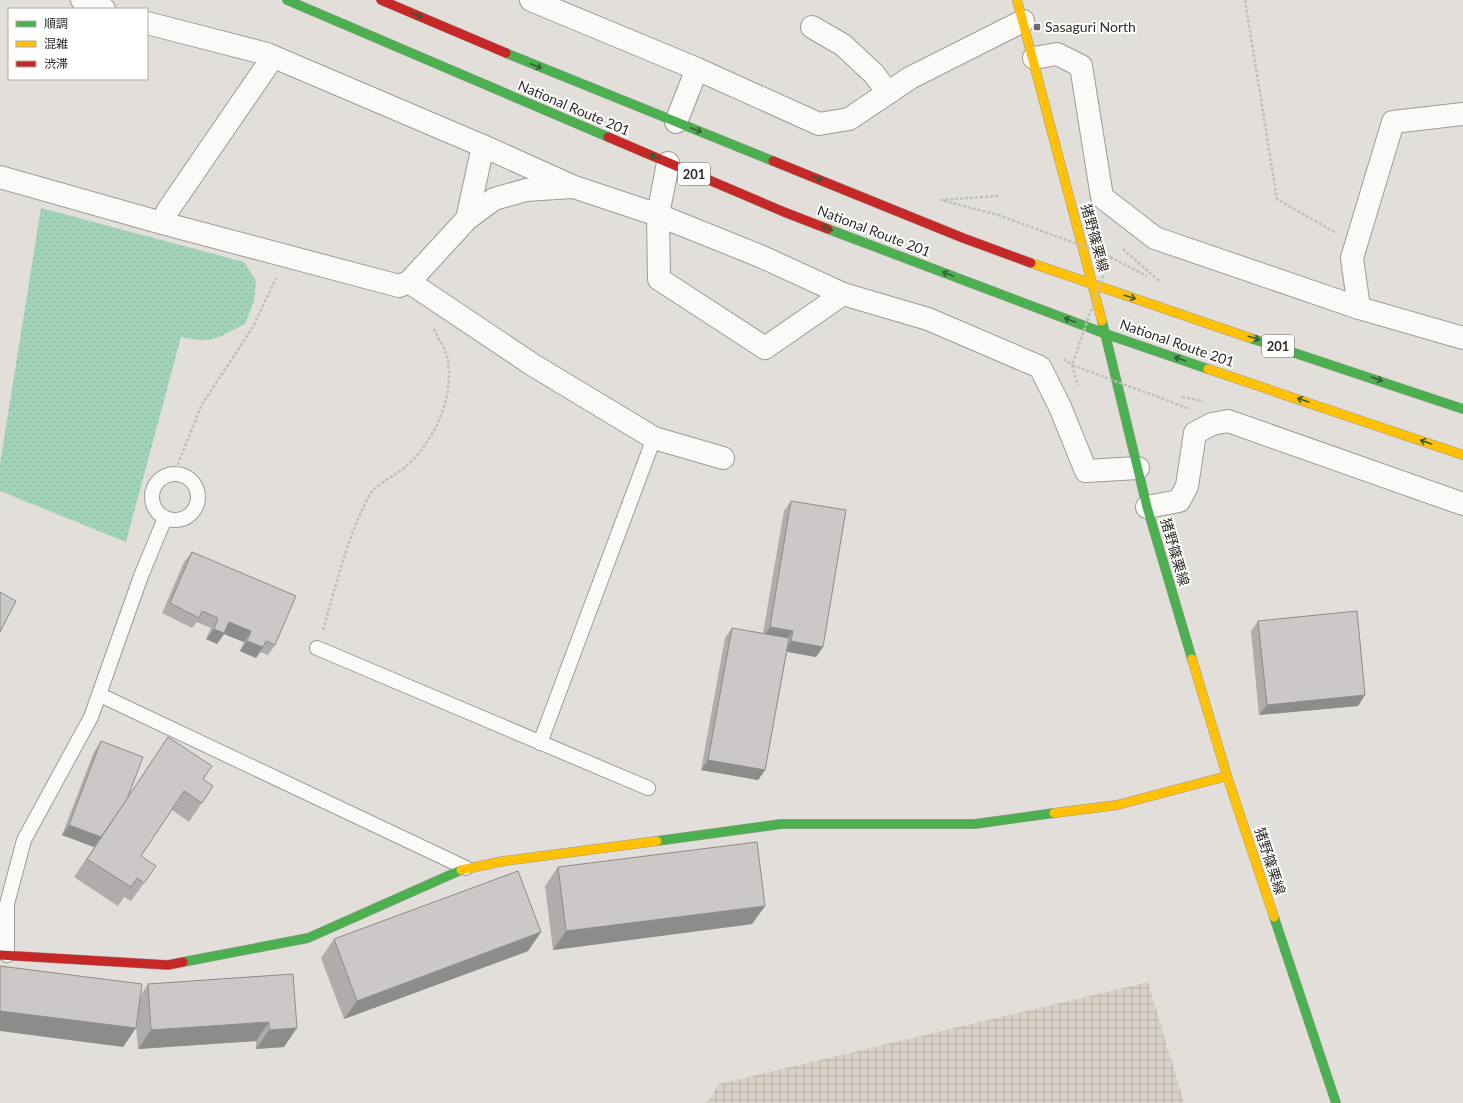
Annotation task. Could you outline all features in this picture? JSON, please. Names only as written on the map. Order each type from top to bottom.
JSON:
[{"type":"main road","name":"National Route 201","points":[[287,0],[784,212],[1106,334],[1463,454]]},
{"type":"main road","name":"National Route 201","points":[[381,0],[500,51],[963,238],[1093,285],[1463,409]]},
{"type":"main road","name":"猪野篠栗線","points":[[1017,0],[1034,58],[1106,334],[1147,507],[1226,776],[1336,1103]]},
{"type":"main road","points":[[3,955],[168,965],[308,938],[466,868],[511,860],[781,824],[975,824],[1117,805],[1226,776]]},
{"type":"street","points":[[82,0],[102,8]]},
{"type":"street","points":[[531,0],[697,69],[819,124],[849,119],[910,78],[1023,21]]},
{"type":"street","points":[[148,23],[273,57],[483,146],[574,187],[658,215],[760,256],[843,294],[928,319],[1040,366],[1060,407],[1086,471],[1138,468]]},
{"type":"street","points":[[812,27],[843,45],[874,74],[888,93]]},
{"type":"street","points":[[1034,58],[1057,54],[1081,66],[1102,197],[1155,238],[1359,308],[1463,338]]},
{"type":"street","points":[[162,223],[168,210],[273,57]]},
{"type":"street","points":[[676,122],[697,69]]},
{"type":"street","points":[[1359,308],[1352,258],[1392,122],[1463,114]]},
{"type":"street","points":[[468,219],[483,146]]},
{"type":"street","points":[[668,163],[658,215],[660,279],[765,348],[843,294]]},
{"type":"street","points":[[0,177],[162,223],[399,286],[409,282],[468,219],[494,200],[526,190],[574,187]]},
{"type":"street","points":[[409,282],[533,365],[654,438],[723,458]]},
{"type":"street","points":[[1147,507],[1179,502],[1187,486],[1195,433],[1212,424],[1228,421],[1463,504]]},
{"type":"lane","points":[[540,743],[654,438]]},
{"type":"lane","points":[[174,474],[183,475],[191,480],[196,488],[198,497],[196,506],[191,514],[182,519],[174,520],[165,518],[158,513],[153,506],[152,497],[153,488],[158,481],[165,476],[174,474]]},
{"type":"lane","points":[[3,955],[7,904],[24,840],[91,717],[141,576],[165,518]]},
{"type":"lane","points":[[317,648],[648,788]]},
{"type":"lane","points":[[100,695],[466,868]]},
{"type":"path","points":[[1245,0],[1277,199],[1340,236],[1352,258]]},
{"type":"path","points":[[998,196],[941,200],[998,214],[1110,256],[1165,286],[1123,249]]},
{"type":"path","points":[[174,474],[201,406],[253,327],[286,256]]},
{"type":"path","points":[[1110,256],[1072,365],[1190,409]]},
{"type":"path","points":[[317,648],[348,545],[370,494],[405,467],[425,445],[430,439],[443,408],[449,385],[447,357],[429,321]]},
{"type":"shaded area","points":[[1148,982],[1184,1103],[707,1103],[719,1084]]},
{"type":"green space","points":[[41,208],[244,262],[256,281],[254,301],[245,324],[221,336],[209,340],[181,337],[126,542],[0,491],[0,464]]},
{"type":"building","points":[[791,501],[846,510],[823,647],[791,641],[793,631],[770,627]]},
{"type":"building","points":[[192,552],[296,596],[275,645],[266,641],[263,647],[247,641],[251,631],[229,622],[224,633],[214,629],[218,618],[202,611],[199,618],[170,603]]},
{"type":"building","points":[[0,592],[16,601],[0,632]]},
{"type":"building","points":[[1357,611],[1365,695],[1267,705],[1258,621]]},
{"type":"building","points":[[732,628],[789,638],[765,770],[708,760]]},
{"type":"building","points":[[168,737],[212,766],[203,779],[213,786],[202,803],[184,791],[141,856],[156,866],[144,883],[137,878],[131,887],[87,859]]},
{"type":"building","points":[[101,741],[143,757],[127,799],[101,837],[69,825]]},
{"type":"building","points":[[757,842],[765,906],[566,931],[558,867]]},
{"type":"building","points":[[518,871],[541,932],[357,1001],[334,939]]},
{"type":"building","points":[[0,966],[142,984],[136,1028],[0,1011]]},
{"type":"building","points":[[293,974],[297,1028],[269,1030],[269,1022],[151,1030],[148,984]]},
{"type":"traffic: fast","points":[[287,0],[608,137]]},
{"type":"traffic: fast","points":[[506,53],[773,161]]},
{"type":"traffic: fast","points":[[828,229],[1106,334],[1208,369]]},
{"type":"traffic: fast","points":[[1102,321],[1147,507],[1192,659]]},
{"type":"traffic: fast","points":[[1250,338],[1463,409]]},
{"type":"traffic: fast","points":[[657,841],[781,824],[975,824],[1054,813]]},
{"type":"traffic: fast","points":[[183,962],[308,938],[461,870]]},
{"type":"traffic: fast","points":[[1274,917],[1336,1103]]},
{"type":"traffic: slow","points":[[1017,0],[1102,321]]},
{"type":"traffic: slow","points":[[1031,263],[1250,338]]},
{"type":"traffic: slow","points":[[1208,369],[1463,455]]},
{"type":"traffic: slow","points":[[1192,659],[1227,776],[1274,917]]},
{"type":"traffic: slow","points":[[1054,813],[1117,805],[1227,776]]},
{"type":"traffic: slow","points":[[461,870],[504,861],[657,841]]},
{"type":"traffic: jam","points":[[381,0],[506,53]]},
{"type":"traffic: jam","points":[[608,137],[784,212],[828,229]]},
{"type":"traffic: jam","points":[[773,161],[963,238],[1031,263]]},
{"type":"traffic: jam","points":[[0,955],[168,965],[183,962]]},
{"type":"place","name":"Sasaguri North","points":[[1037,27]]}]
